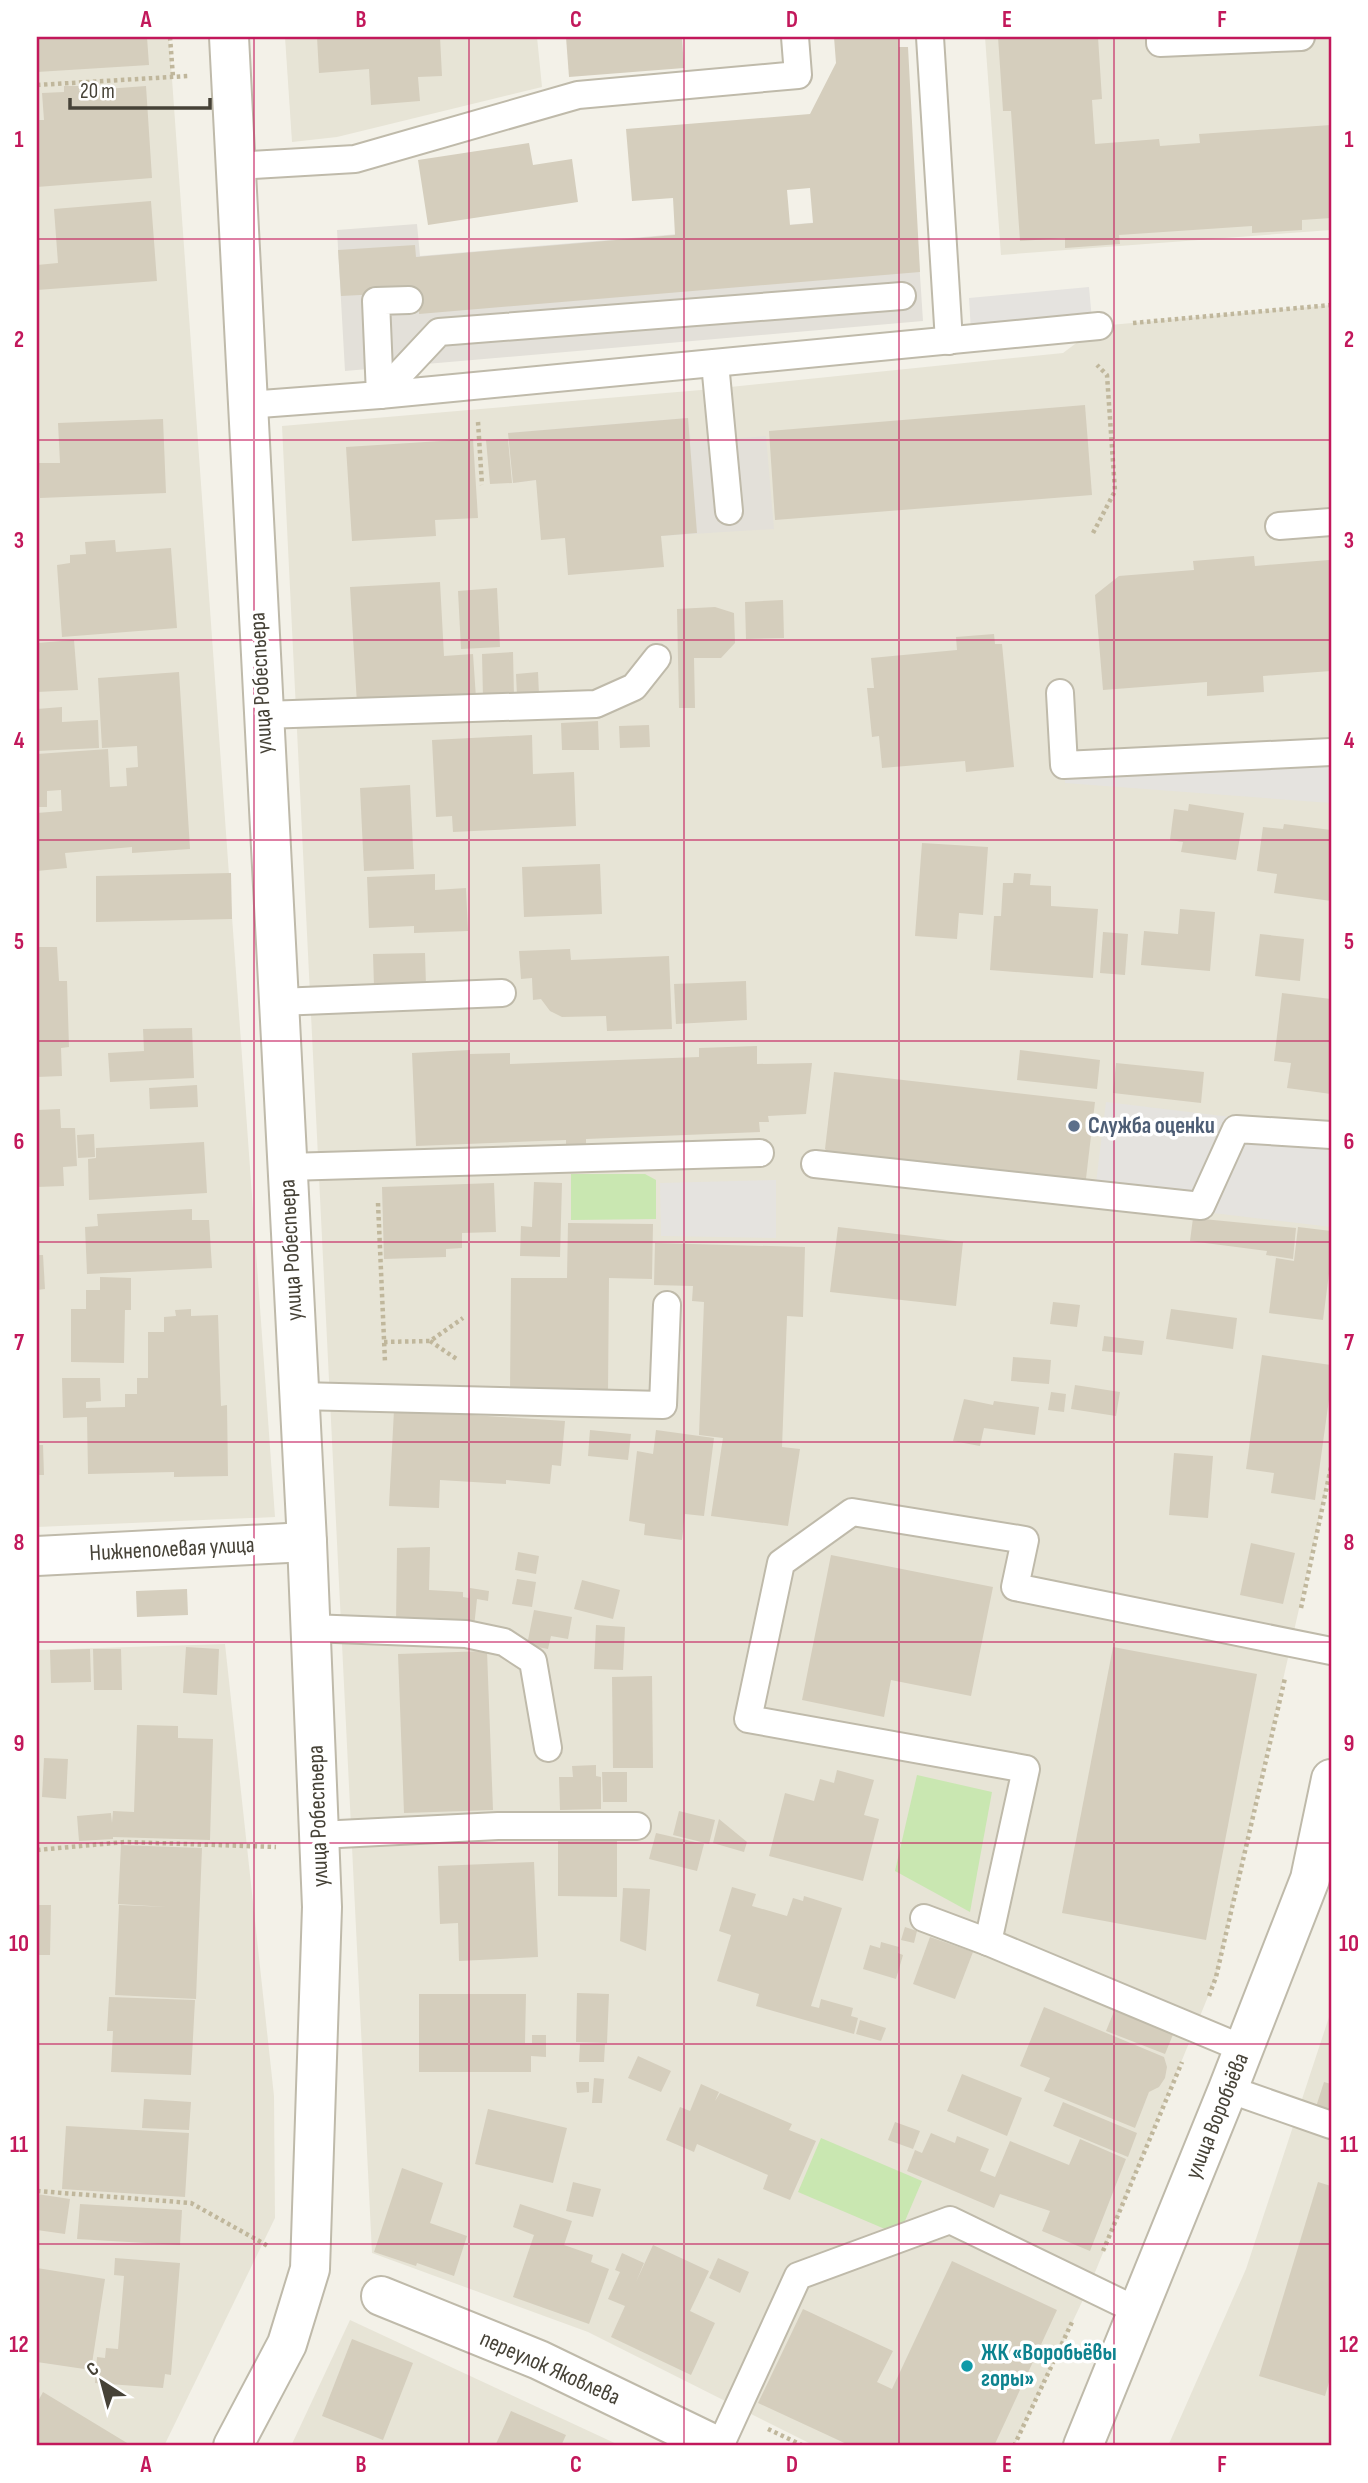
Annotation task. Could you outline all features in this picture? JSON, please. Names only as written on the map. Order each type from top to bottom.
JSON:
[{"type":"street","name":"улица Робеспьера","points":[[229,42],[307,1542],[322,1907],[310,2269],[287,2343],[233,2446]]},
{"type":"street","name":"Нижнеполевая улица","points":[[37,1556],[307,1542]]},
{"type":"street","name":"улица Воробьёва","points":[[1083,2446],[1310,1879],[1331,1779]]},
{"type":"street","name":"переулок Яковлева","points":[[381,2296],[539,2360],[719,2446]]},
{"type":"lane","points":[[235,166],[355,159],[578,95],[798,75],[796,37]]},
{"type":"lane","points":[[930,37],[949,341]]},
{"type":"lane","points":[[1160,37],[1160,43],[1301,37]]},
{"type":"lane","points":[[380,395],[439,332],[902,296]]},
{"type":"lane","points":[[380,395],[376,301],[409,300]]},
{"type":"lane","points":[[247,405],[380,395],[1099,326]]},
{"type":"lane","points":[[715,363],[729,511]]},
{"type":"lane","points":[[1279,526],[1331,522]]},
{"type":"lane","points":[[263,715],[596,704],[634,687],[657,658]]},
{"type":"lane","points":[[1060,693],[1063,765],[1331,752]]},
{"type":"lane","points":[[278,1002],[502,993]]},
{"type":"lane","points":[[815,1164],[1201,1206],[1236,1129],[1331,1135]]},
{"type":"lane","points":[[287,1167],[760,1153]]},
{"type":"lane","points":[[299,1396],[663,1405],[667,1305]]},
{"type":"lane","points":[[988,1942],[1026,1769],[748,1719],[781,1563],[852,1512],[1025,1540],[1015,1587],[1331,1651]]},
{"type":"lane","points":[[310,1628],[466,1634],[504,1642],[533,1661],[548,1748]]},
{"type":"lane","points":[[319,1842],[499,1826],[637,1826]]},
{"type":"lane","points":[[924,1918],[1244,2049]]},
{"type":"lane","points":[[1228,2089],[1331,2125]]},
{"type":"lane","points":[[719,2446],[798,2276],[950,2220],[1139,2311]]},
{"type":"path","points":[[170,37],[173,77]]},
{"type":"path","points":[[37,85],[214,74],[229,42]]},
{"type":"path","points":[[1099,326],[1331,305]]},
{"type":"path","points":[[1090,359],[1107,374],[1115,491],[1093,533]]},
{"type":"path","points":[[475,386],[482,485]]},
{"type":"path","points":[[377,1164],[386,1398]]},
{"type":"path","points":[[384,1342],[429,1341],[463,1318]]},
{"type":"path","points":[[429,1341],[460,1361]]},
{"type":"path","points":[[1014,2446],[1089,2287],[1216,1977],[1331,1467]]},
{"type":"path","points":[[37,1850],[125,1842],[319,1842]]},
{"type":"path","points":[[37,2191],[191,2203],[310,2269]]},
{"type":"shaded area","points":[[37,37],[169,37],[275,1517],[37,1527]]},
{"type":"shaded area","points":[[285,37],[537,37],[542,87],[337,137],[292,142]]},
{"type":"shaded area","points":[[985,37],[1331,37],[1331,230],[1001,255]]},
{"type":"shaded area","points":[[916,214],[923,321],[345,371],[337,230],[417,224],[420,256]]},
{"type":"shaded area","points":[[1089,287],[1092,320],[971,331],[969,298]]},
{"type":"shaded area","points":[[1331,305],[1331,1467],[1216,1977],[1089,2287],[1014,2446],[815,2446],[588,2332],[372,2253],[282,426],[701,390],[1063,353],[1099,326]]},
{"type":"shaded area","points":[[688,418],[691,442],[766,436],[774,529],[661,536],[536,480],[513,483],[508,433]]},
{"type":"shaded area","points":[[1331,763],[1331,803],[1065,783],[1064,770]]},
{"type":"shaded area","points":[[1106,1102],[1331,1129],[1331,1227],[1094,1199]]},
{"type":"shaded area","points":[[776,1180],[776,1238],[661,1236],[660,1183]]},
{"type":"shaded area","points":[[225,1644],[274,2096],[275,2218],[164,2446],[37,2446],[37,1650]]},
{"type":"shaded area","points":[[1331,2011],[1331,2446],[1168,2446],[1246,2269]]},
{"type":"shaded area","points":[[350,2320],[621,2446],[291,2446]]},
{"type":"green space","points":[[571,1174],[645,1174],[656,1180],[656,1219],[571,1220]]},
{"type":"green space","points":[[917,1775],[992,1792],[970,1912],[895,1871]]},
{"type":"green space","points":[[821,2138],[922,2181],[899,2235],[798,2192]]},
{"type":"building","points":[[37,37],[147,37],[149,65],[37,72]]},
{"type":"building","points":[[317,37],[440,37],[442,76],[418,77],[420,101],[371,105],[369,69],[319,73]]},
{"type":"building","points":[[566,37],[682,37],[684,68],[569,77]]},
{"type":"building","points":[[834,37],[899,37],[899,47],[908,47],[920,272],[419,314],[418,292],[341,296],[338,250],[415,245],[416,257],[675,235],[673,198],[632,201],[626,129],[810,114],[836,63]],"holes":[[[810,188],[813,223],[790,225],[787,190]]]},
{"type":"building","points":[[998,37],[1098,37],[1102,99],[1092,100],[1095,144],[1159,139],[1160,146],[1200,143],[1199,134],[1331,125],[1331,218],[1302,220],[1302,230],[1252,233],[1252,226],[1119,235],[1120,244],[1065,248],[1065,238],[1020,241],[1011,111],[1003,111]]},
{"type":"building","points":[[64,86],[79,86],[79,91],[146,86],[152,178],[37,187],[37,120],[44,120],[42,93],[64,92]]},
{"type":"building","points":[[529,143],[533,165],[572,159],[578,202],[428,225],[418,160]]},
{"type":"building","points":[[151,201],[157,281],[37,290],[37,265],[58,263],[54,209]]},
{"type":"building","points":[[1085,405],[1092,495],[775,520],[769,431]]},
{"type":"building","points":[[688,418],[697,533],[661,536],[664,567],[568,575],[565,538],[541,540],[536,480],[513,483],[508,433]]},
{"type":"building","points":[[163,419],[166,493],[40,498],[39,463],[60,463],[58,423]]},
{"type":"building","points":[[473,439],[478,518],[435,520],[436,536],[352,541],[346,447]]},
{"type":"building","points":[[508,439],[512,483],[490,484],[486,440]]},
{"type":"building","points":[[115,540],[116,552],[171,548],[177,628],[62,637],[57,565],[70,563],[70,555],[86,554],[85,542]]},
{"type":"building","points":[[1254,556],[1255,566],[1329,560],[1331,562],[1331,671],[1263,676],[1264,692],[1207,696],[1207,682],[1103,690],[1095,595],[1119,576],[1194,570],[1193,561]]},
{"type":"building","points":[[440,582],[444,656],[473,654],[476,698],[357,704],[350,587]]},
{"type":"building","points":[[497,588],[500,647],[461,649],[458,591]]},
{"type":"building","points":[[783,600],[784,638],[746,639],[745,602]]},
{"type":"building","points":[[715,607],[734,613],[735,643],[721,658],[694,658],[695,708],[679,708],[677,609]]},
{"type":"building","points":[[994,634],[995,644],[1002,644],[1014,767],[966,772],[965,761],[882,768],[879,736],[872,737],[867,688],[874,688],[871,658],[957,650],[956,637]]},
{"type":"building","points":[[74,640],[78,690],[37,692],[37,643]]},
{"type":"building","points":[[513,652],[514,697],[483,698],[482,654]]},
{"type":"building","points":[[179,672],[190,849],[132,853],[132,847],[65,853],[67,868],[37,871],[37,813],[62,811],[61,790],[47,791],[47,807],[37,807],[37,754],[108,749],[110,787],[127,786],[126,768],[138,767],[137,746],[102,748],[98,678]]},
{"type":"building","points":[[538,672],[539,695],[517,696],[516,674]]},
{"type":"building","points":[[62,707],[62,722],[98,720],[99,748],[37,751],[37,709]]},
{"type":"building","points":[[598,721],[599,750],[562,750],[561,723]]},
{"type":"building","points":[[649,725],[650,747],[620,748],[619,726]]},
{"type":"building","points":[[532,735],[533,774],[574,772],[576,826],[453,832],[452,816],[436,817],[432,740]]},
{"type":"building","points":[[410,785],[414,869],[364,871],[360,788]]},
{"type":"building","points":[[1189,804],[1244,813],[1236,860],[1181,852],[1183,842],[1170,840],[1174,809],[1188,811]]},
{"type":"building","points":[[1284,824],[1331,830],[1331,901],[1274,893],[1277,874],[1257,871],[1263,827],[1283,829]]},
{"type":"building","points":[[922,843],[988,847],[983,915],[959,913],[957,939],[915,936]]},
{"type":"building","points":[[600,864],[602,914],[524,917],[522,867]]},
{"type":"building","points":[[231,873],[232,919],[96,922],[96,876]]},
{"type":"building","points":[[1014,873],[1031,874],[1030,885],[1051,886],[1051,906],[1098,909],[1093,978],[990,970],[994,916],[1001,916],[1003,883],[1013,883]]},
{"type":"building","points":[[435,874],[435,890],[466,888],[468,931],[414,933],[414,926],[369,928],[367,877]]},
{"type":"building","points":[[1180,909],[1215,912],[1210,971],[1141,965],[1144,931],[1178,934]]},
{"type":"building","points":[[1103,932],[1128,934],[1125,975],[1100,973]]},
{"type":"building","points":[[1260,934],[1304,939],[1300,981],[1255,976]]},
{"type":"building","points":[[37,947],[57,947],[59,981],[67,981],[69,1047],[61,1048],[62,1076],[37,1077]]},
{"type":"building","points":[[570,949],[571,960],[669,956],[672,1029],[607,1031],[606,1016],[562,1017],[550,1011],[541,999],[533,1000],[532,978],[521,979],[519,951]]},
{"type":"building","points":[[425,953],[426,986],[374,987],[373,954]]},
{"type":"building","points":[[746,981],[747,1020],[676,1024],[674,984]]},
{"type":"building","points":[[1282,993],[1331,999],[1331,1094],[1287,1088],[1291,1063],[1274,1061]]},
{"type":"building","points":[[192,1028],[194,1078],[110,1082],[108,1053],[144,1051],[143,1029]]},
{"type":"building","points":[[757,1046],[757,1064],[812,1063],[806,1114],[768,1116],[769,1122],[759,1122],[760,1132],[586,1139],[586,1147],[566,1148],[566,1140],[416,1146],[412,1053],[470,1050],[470,1054],[510,1053],[510,1064],[699,1057],[699,1048]]},
{"type":"building","points":[[1020,1050],[1100,1060],[1097,1089],[1017,1080]]},
{"type":"building","points":[[1116,1063],[1204,1072],[1201,1103],[1113,1093]]},
{"type":"building","points":[[834,1072],[1095,1102],[1085,1187],[834,1159],[825,1149]]},
{"type":"building","points":[[197,1085],[198,1107],[150,1109],[149,1088]]},
{"type":"building","points":[[60,1109],[61,1128],[75,1128],[77,1166],[63,1167],[64,1186],[37,1187],[37,1110]]},
{"type":"building","points":[[94,1134],[95,1157],[78,1158],[77,1135]]},
{"type":"building","points":[[204,1142],[207,1193],[89,1200],[88,1159],[96,1158],[96,1148]]},
{"type":"building","points":[[534,1182],[562,1183],[560,1257],[520,1256],[521,1226],[532,1227]]},
{"type":"building","points":[[494,1183],[496,1232],[462,1233],[462,1248],[446,1249],[446,1257],[384,1259],[382,1187]]},
{"type":"building","points":[[192,1209],[192,1220],[209,1220],[212,1268],[87,1274],[85,1227],[98,1226],[97,1214]]},
{"type":"building","points":[[1193,1218],[1296,1228],[1293,1259],[1266,1255],[1267,1251],[1190,1241]]},
{"type":"building","points":[[568,1223],[653,1224],[652,1279],[609,1278],[608,1391],[510,1391],[511,1278],[567,1278]]},
{"type":"building","points":[[838,1227],[963,1242],[956,1306],[830,1292]]},
{"type":"building","points":[[1298,1227],[1331,1231],[1331,1258],[1323,1320],[1269,1313],[1276,1258],[1294,1261]]},
{"type":"building","points":[[655,1243],[805,1247],[803,1317],[787,1316],[782,1447],[800,1449],[788,1526],[711,1516],[723,1438],[699,1435],[704,1302],[692,1301],[693,1286],[654,1285]]},
{"type":"building","points":[[37,1255],[43,1255],[45,1289],[37,1290]]},
{"type":"building","points":[[100,1277],[131,1278],[131,1310],[125,1310],[124,1363],[71,1362],[71,1309],[86,1309],[86,1290],[100,1290]]},
{"type":"building","points":[[1053,1302],[1080,1305],[1077,1327],[1050,1324]]},
{"type":"building","points":[[191,1309],[191,1316],[218,1315],[221,1406],[227,1405],[228,1476],[174,1477],[174,1472],[88,1474],[87,1417],[63,1418],[62,1378],[100,1378],[101,1401],[86,1402],[86,1408],[125,1407],[125,1394],[137,1394],[137,1378],[148,1378],[148,1332],[164,1332],[164,1317],[176,1316],[175,1310]]},
{"type":"building","points":[[1171,1309],[1237,1318],[1233,1349],[1166,1339]]},
{"type":"building","points":[[1104,1336],[1144,1341],[1142,1355],[1102,1351]]},
{"type":"building","points":[[1262,1355],[1331,1365],[1331,1385],[1315,1500],[1271,1493],[1274,1473],[1246,1469]]},
{"type":"building","points":[[1013,1357],[1051,1360],[1049,1384],[1011,1381]]},
{"type":"building","points":[[1075,1385],[1120,1392],[1116,1416],[1071,1409]]},
{"type":"building","points":[[1051,1392],[1066,1394],[1064,1412],[1048,1410]]},
{"type":"building","points":[[964,1399],[993,1405],[994,1401],[1039,1407],[1035,1435],[984,1428],[980,1446],[953,1441]]},
{"type":"building","points":[[394,1410],[565,1421],[561,1466],[552,1465],[550,1484],[506,1480],[506,1484],[440,1480],[439,1508],[389,1506]]},
{"type":"building","points":[[590,1430],[631,1434],[628,1460],[588,1456]]},
{"type":"building","points":[[656,1430],[714,1438],[704,1516],[685,1514],[682,1540],[644,1535],[645,1524],[629,1521],[637,1451],[653,1454]]},
{"type":"building","points":[[37,1445],[43,1445],[44,1475],[37,1475]]},
{"type":"building","points":[[1174,1453],[1213,1456],[1208,1518],[1169,1515]]},
{"type":"building","points":[[1251,1543],[1295,1553],[1283,1604],[1240,1595]]},
{"type":"building","points":[[430,1547],[429,1590],[463,1592],[463,1597],[469,1598],[470,1588],[489,1591],[488,1601],[477,1599],[474,1627],[396,1625],[397,1548]]},
{"type":"building","points":[[518,1552],[539,1556],[536,1574],[515,1570]]},
{"type":"building","points":[[831,1555],[993,1587],[971,1696],[891,1680],[884,1717],[802,1700]]},
{"type":"building","points":[[517,1579],[536,1582],[532,1607],[512,1604]]},
{"type":"building","points":[[582,1580],[620,1590],[613,1619],[574,1609]]},
{"type":"building","points":[[187,1589],[188,1615],[137,1617],[136,1591]]},
{"type":"building","points":[[534,1610],[572,1617],[568,1639],[551,1636],[548,1649],[527,1645]]},
{"type":"building","points":[[596,1625],[625,1627],[623,1670],[594,1669]]},
{"type":"building","points":[[186,1647],[219,1649],[217,1695],[183,1693]]},
{"type":"building","points":[[1113,1647],[1257,1674],[1206,1940],[1062,1913]]},
{"type":"building","points":[[90,1649],[91,1682],[51,1683],[50,1650]]},
{"type":"building","points":[[93,1649],[121,1649],[122,1690],[94,1690]]},
{"type":"building","points":[[487,1651],[493,1810],[404,1813],[398,1654]]},
{"type":"building","points":[[652,1676],[653,1768],[613,1768],[612,1677]]},
{"type":"building","points":[[137,1725],[178,1726],[178,1738],[213,1739],[210,1840],[113,1837],[79,1841],[77,1816],[111,1813],[112,1823],[113,1811],[134,1812]]},
{"type":"building","points":[[44,1758],[68,1759],[66,1799],[42,1797]]},
{"type":"building","points":[[596,1765],[596,1776],[601,1777],[601,1809],[560,1810],[559,1777],[573,1777],[572,1766]]},
{"type":"building","points":[[837,1770],[874,1780],[864,1815],[879,1819],[863,1881],[769,1856],[785,1793],[814,1801],[820,1779],[834,1783]]},
{"type":"building","points":[[602,1772],[627,1772],[627,1802],[603,1802]]},
{"type":"building","points":[[679,1811],[715,1820],[709,1844],[673,1835]]},
{"type":"building","points":[[719,1819],[747,1842],[744,1852],[713,1843]]},
{"type":"building","points":[[656,1833],[704,1844],[697,1871],[649,1859]]},
{"type":"building","points":[[558,1840],[617,1840],[617,1897],[558,1896]]},
{"type":"building","points":[[121,1845],[202,1848],[196,1999],[115,1995],[119,1905],[167,1907],[118,1904]]},
{"type":"building","points":[[534,1862],[538,1957],[459,1961],[458,1923],[440,1924],[438,1866]]},
{"type":"building","points":[[732,1887],[756,1894],[752,1906],[787,1916],[793,1898],[803,1901],[804,1896],[842,1908],[811,2006],[819,2008],[821,1999],[853,2008],[851,2016],[858,2018],[854,2034],[756,2006],[759,1994],[717,1981],[731,1935],[719,1931]]},
{"type":"building","points":[[623,1888],[650,1889],[646,1951],[620,1941]]},
{"type":"building","points":[[37,1905],[51,1905],[50,1955],[37,1955]]},
{"type":"building","points":[[905,1927],[917,1931],[914,1943],[901,1940]]},
{"type":"building","points":[[930,1937],[973,1952],[955,1999],[913,1984]]},
{"type":"building","points":[[881,1942],[899,1947],[898,1953],[903,1955],[896,1979],[863,1969],[870,1945],[880,1948]]},
{"type":"building","points":[[577,1993],[609,1994],[607,2043],[576,2042]]},
{"type":"building","points":[[419,1994],[526,1994],[525,2043],[532,2043],[532,2035],[546,2035],[546,2057],[531,2056],[531,2072],[419,2072]]},
{"type":"building","points":[[109,1997],[195,2000],[191,2075],[111,2072],[113,2031],[107,2031]]},
{"type":"building","points":[[1044,2007],[1164,2057],[1167,2067],[1165,2078],[1159,2087],[1149,2092],[1135,2128],[1044,2091],[1050,2078],[1020,2066]]},
{"type":"building","points":[[1115,2009],[1174,2032],[1165,2054],[1106,2031]]},
{"type":"building","points":[[860,2020],[886,2028],[881,2041],[856,2034]]},
{"type":"building","points":[[580,2044],[605,2044],[604,2062],[579,2062]]},
{"type":"building","points":[[638,2056],[671,2071],[661,2092],[628,2078]]},
{"type":"building","points":[[962,2074],[1022,2098],[1007,2136],[947,2111]]},
{"type":"building","points":[[594,2078],[604,2079],[602,2103],[592,2103]]},
{"type":"building","points":[[576,2082],[589,2082],[589,2092],[577,2093]]},
{"type":"building","points":[[1324,2082],[1331,2084],[1331,2115],[1315,2110]]},
{"type":"building","points":[[701,2084],[719,2092],[715,2101],[720,2093],[792,2124],[789,2130],[816,2141],[790,2200],[763,2189],[768,2175],[697,2144],[694,2152],[666,2140],[680,2107],[690,2111]]},
{"type":"building","points":[[144,2099],[191,2102],[189,2130],[142,2128]]},
{"type":"building","points":[[1063,2102],[1137,2133],[1128,2157],[1053,2126]]},
{"type":"building","points":[[488,2109],[567,2128],[553,2183],[475,2164]]},
{"type":"building","points":[[895,2122],[920,2131],[913,2149],[888,2140]]},
{"type":"building","points":[[66,2126],[189,2133],[185,2197],[62,2189]]},
{"type":"building","points":[[931,2133],[955,2143],[957,2136],[989,2149],[980,2171],[995,2177],[1010,2141],[1069,2165],[1080,2139],[1126,2159],[1090,2251],[1042,2231],[1050,2211],[1000,2194],[994,2208],[907,2171],[915,2150],[922,2153]]},
{"type":"building","points":[[402,2168],[443,2183],[430,2223],[467,2236],[454,2276],[374,2252]]},
{"type":"building","points":[[573,2182],[601,2189],[593,2217],[566,2211]]},
{"type":"building","points":[[1318,2182],[1331,2186],[1331,2375],[1325,2396],[1259,2376]]},
{"type":"building","points":[[37,2194],[70,2199],[65,2234],[37,2230]]},
{"type":"building","points":[[80,2204],[182,2210],[180,2245],[77,2239]]},
{"type":"building","points":[[520,2204],[572,2221],[564,2245],[593,2255],[591,2262],[609,2269],[589,2324],[513,2297],[534,2235],[513,2227]]},
{"type":"building","points":[[653,2245],[709,2271],[690,2311],[715,2323],[691,2375],[611,2337],[625,2306],[608,2299],[620,2272],[615,2270],[622,2253],[644,2263],[636,2282]]},
{"type":"building","points":[[115,2258],[180,2263],[171,2375],[165,2374],[163,2388],[95,2383],[97,2357],[105,2358],[106,2348],[118,2349],[124,2276],[114,2275]]},
{"type":"building","points":[[718,2258],[749,2272],[740,2293],[709,2278]]},
{"type":"building","name":"ЖК «Воробьёвы горы»","points":[[952,2261],[1057,2310],[994,2446],[851,2446],[758,2403],[803,2309],[893,2351],[877,2382],[892,2389]]},
{"type":"building","points":[[37,2268],[105,2279],[91,2370],[37,2362]]},
{"type":"building","points":[[352,2339],[413,2363],[383,2440],[322,2416]]},
{"type":"building","points":[[43,2392],[132,2446],[37,2446],[37,2403]]},
{"type":"building","points":[[511,2411],[566,2435],[561,2446],[495,2446]]},
{"type":"place","name":"Служба оценки","points":[[1074,1126]]},
{"type":"place","name":"ЖК «Воробьёвы горы»","points":[[967,2366]]}]
